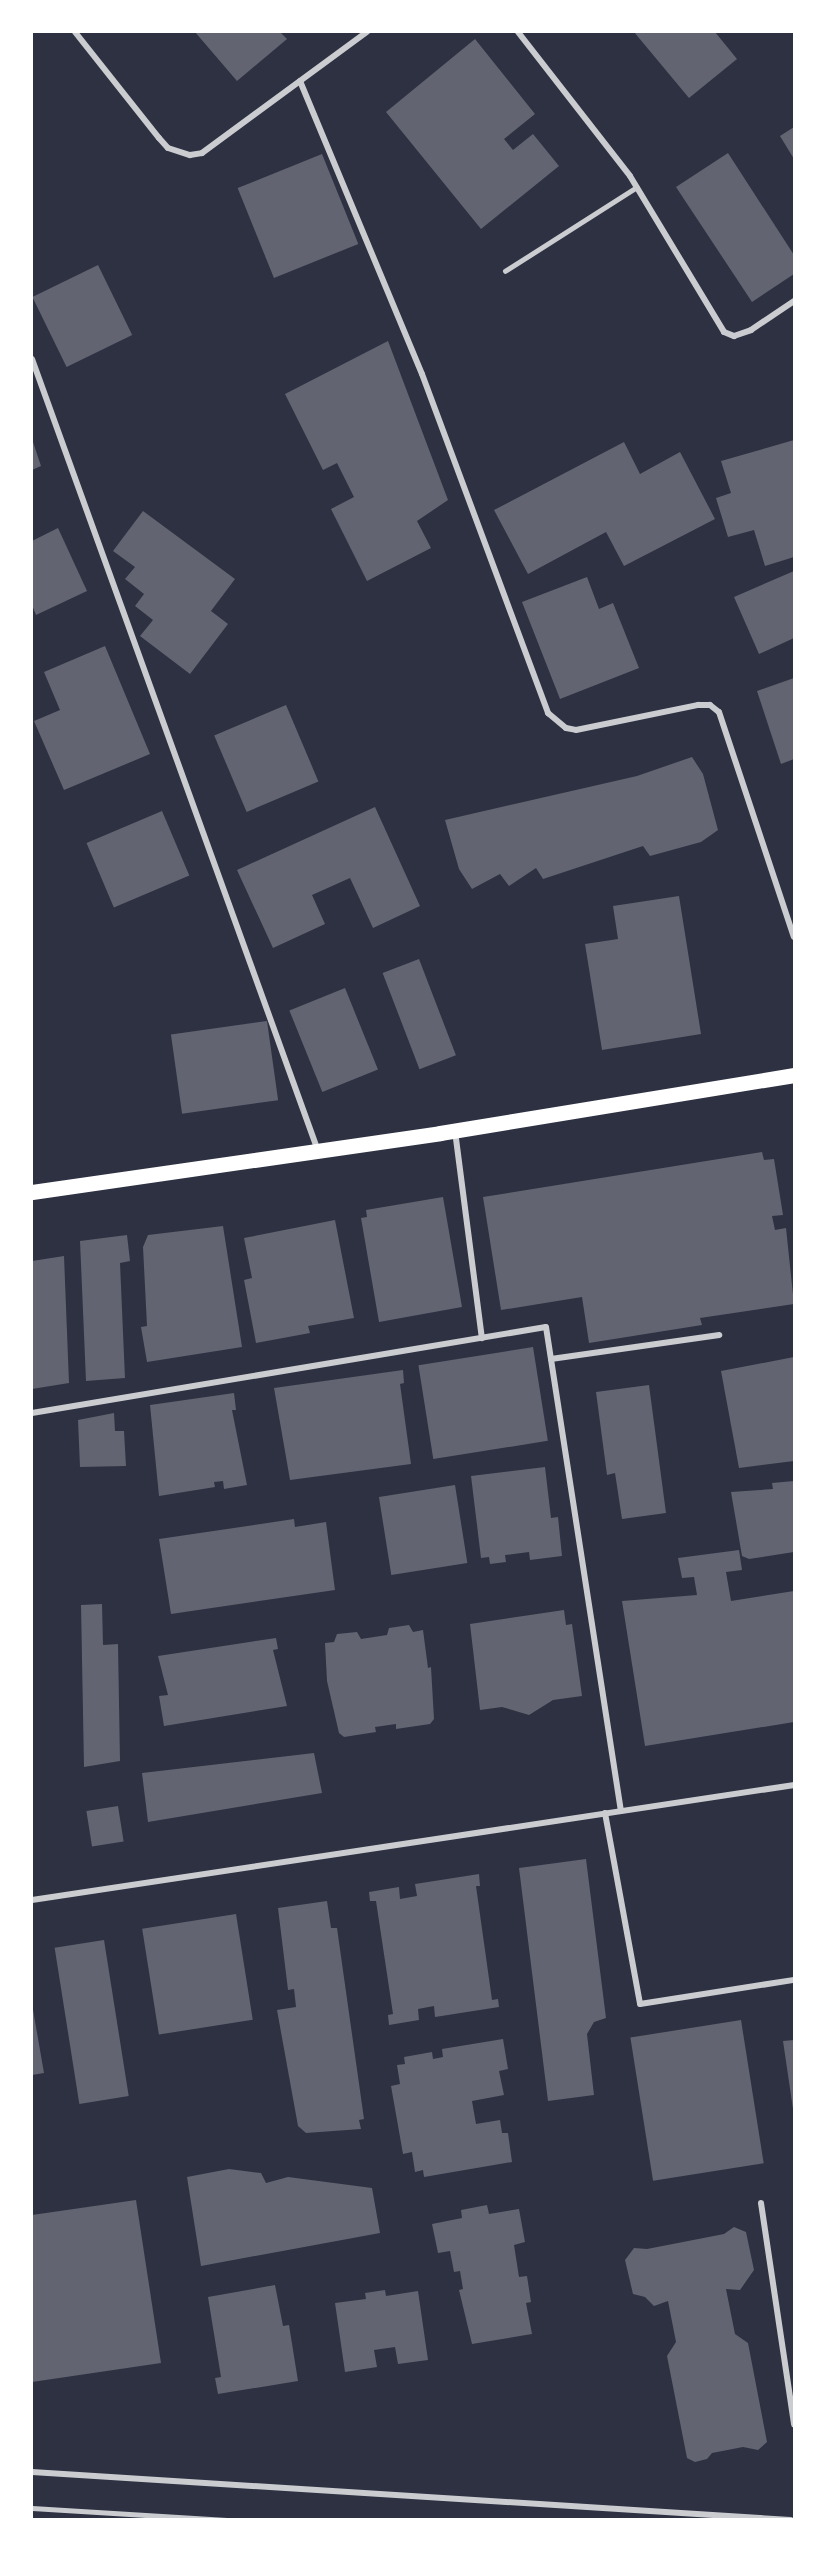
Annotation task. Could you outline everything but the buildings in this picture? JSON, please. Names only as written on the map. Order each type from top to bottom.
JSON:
[{"type":"main road","points":[[32,1192],[455,1131],[795,1075]]},
{"type":"street","points":[[75,32],[159,138],[181,153],[202,153],[367,32]]},
{"type":"street","points":[[518,32],[637,187],[724,332],[734,336],[751,330],[795,300]]},
{"type":"street","points":[[300,81],[422,374],[548,713],[556,723],[576,730],[698,705],[710,705],[719,712],[795,937]]},
{"type":"street","points":[[32,358],[318,1151]]},
{"type":"street","points":[[455,1131],[482,1338]]},
{"type":"street","points":[[32,1413],[546,1327],[621,1810]]},
{"type":"street","points":[[551,1359],[718,1335]]},
{"type":"street","points":[[32,1900],[795,1785]]},
{"type":"street","points":[[604,1813],[640,2004],[795,1980]]},
{"type":"street","points":[[761,2203],[795,2425]]},
{"type":"street","points":[[32,2472],[790,2520]]},
{"type":"street","points":[[32,2508],[227,2520]]},
{"type":"lane","points":[[505,271],[637,187]]}]
